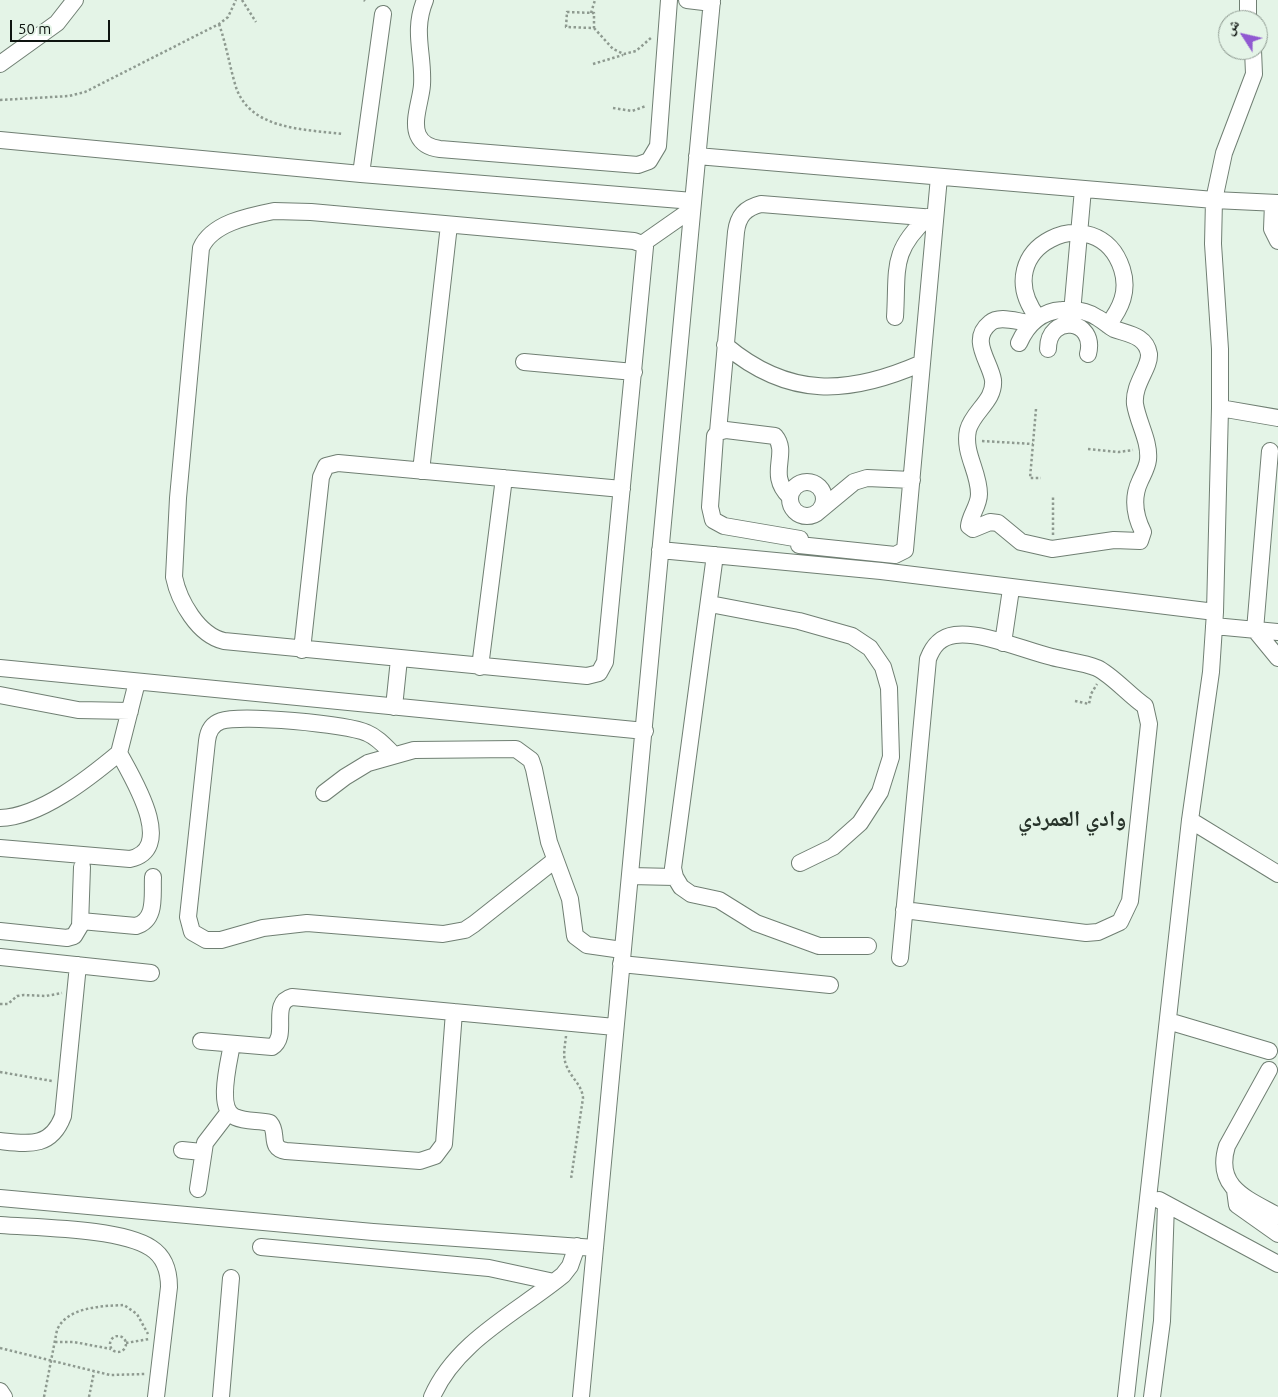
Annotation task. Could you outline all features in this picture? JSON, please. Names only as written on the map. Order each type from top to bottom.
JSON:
[{"type":"street","points":[[0,64],[58,23],[75,0]]},
{"type":"street","points":[[425,0],[418,41],[422,84],[416,128],[418,136],[431,148],[638,165],[649,161],[656,152],[670,0]]},
{"type":"street","points":[[581,1397],[712,2],[687,0]]},
{"type":"street","points":[[361,174],[383,14]]},
{"type":"street","points":[[1126,1397],[1190,820],[1205,726],[1215,619],[1220,349],[1213,244],[1214,200],[1224,153],[1254,74],[1253,60]]},
{"type":"street","points":[[0,140],[692,205]]},
{"type":"street","points":[[697,156],[1214,200],[1275,203],[1272,230],[1278,241]]},
{"type":"street","points":[[931,217],[770,205],[751,207],[742,213],[737,222],[718,432],[715,436],[710,507],[713,520],[724,526],[800,542],[896,555],[902,553],[906,547],[922,362],[931,217],[939,177]]},
{"type":"street","points":[[1072,317],[1083,189]]},
{"type":"street","points":[[642,244],[646,253],[603,668],[593,676],[587,676],[302,650],[215,639],[200,627],[176,588],[174,576],[178,498],[201,248],[210,233],[243,218],[274,211],[449,225],[642,244],[692,205]]},
{"type":"street","points":[[896,317],[900,250],[910,233],[931,217]]},
{"type":"street","points":[[421,471],[449,225]]},
{"type":"street","points":[[1035,320],[1024,291],[1024,276],[1028,261],[1037,248],[1049,239],[1063,233],[1079,233],[1096,237],[1109,247],[1119,261],[1125,278],[1121,303],[1108,325]]},
{"type":"street","points":[[1048,349],[1050,337],[1054,331],[1072,317],[1096,316],[1108,325],[1136,336],[1146,346],[1149,354],[1148,362],[1136,390],[1135,402],[1148,454],[1148,463],[1135,496],[1135,508],[1143,536],[1137,542],[1114,540],[1052,548],[1021,542],[998,523],[990,522],[973,529],[969,526],[977,508],[979,494],[977,476],[968,450],[968,433],[973,418],[988,401],[993,387],[991,372],[982,350],[981,339],[990,323],[996,320],[1035,320],[1059,310],[1072,317],[1087,335],[1089,341],[1088,354]]},
{"type":"street","points":[[1019,343],[1035,320]]},
{"type":"street","points":[[726,345],[761,372],[803,386],[826,388],[875,381],[922,362]]},
{"type":"street","points":[[524,362],[634,372]]},
{"type":"street","points":[[1220,408],[1278,418]]},
{"type":"street","points":[[718,432],[726,430],[775,436],[780,446],[778,477],[780,485],[790,497],[793,508],[802,515],[814,514],[819,511],[854,482],[867,478],[912,480]]},
{"type":"street","points":[[1270,451],[1254,630],[1278,658]]},
{"type":"street","points":[[302,650],[322,471],[332,463],[622,489]]},
{"type":"street","points":[[480,667],[504,478]]},
{"type":"street","points":[[790,497],[795,487],[800,483],[806,482],[817,485],[821,489],[824,500],[819,511]]},
{"type":"street","points":[[798,563],[802,515]]},
{"type":"street","points":[[660,550],[921,576],[1215,619],[1254,630],[1278,632]]},
{"type":"street","points":[[715,555],[710,604],[673,868],[675,877],[681,887],[691,894],[719,900],[756,923],[808,944],[830,947],[868,946]]},
{"type":"street","points":[[1003,642],[1011,589]]},
{"type":"street","points":[[710,604],[799,621],[852,636],[870,648],[883,667],[888,688],[891,757],[880,792],[860,823],[833,847],[800,863]]},
{"type":"street","points":[[900,958],[904,910],[928,659],[933,647],[943,638],[956,634],[1003,642],[1086,665],[1106,673],[1132,698],[1145,706],[1149,724],[1130,901],[1120,922],[1098,932],[1086,933],[904,910]]},
{"type":"street","points":[[394,707],[399,659]]},
{"type":"street","points":[[0,668],[645,731]]},
{"type":"street","points":[[0,818],[24,814],[53,799],[80,783],[119,754],[137,682]]},
{"type":"street","points":[[0,695],[78,710],[130,711]]},
{"type":"street","points":[[393,754],[382,742],[368,733],[352,728],[256,720],[223,720],[216,723],[208,734],[200,802],[188,917],[192,932],[206,940],[221,940],[263,928],[307,923],[443,934],[454,933],[474,924],[555,860]]},
{"type":"street","points":[[324,793],[345,777],[368,764],[393,754],[414,750],[445,748],[507,747],[516,749],[525,753],[534,769],[544,823],[555,860],[570,899],[575,936],[587,945],[622,957],[830,985]]},
{"type":"street","points":[[0,848],[125,859],[136,858],[144,852],[152,838],[147,812],[119,754]]},
{"type":"street","points":[[1190,820],[1278,874]]},
{"type":"street","points":[[0,932],[67,938],[74,936],[79,932],[81,921],[82,867]]},
{"type":"street","points":[[630,876],[675,877]]},
{"type":"street","points":[[81,921],[136,926],[146,922],[152,911],[153,877]]},
{"type":"street","points":[[0,957],[151,973]]},
{"type":"street","points":[[0,1141],[37,1142],[54,1133],[63,1116],[78,965]]},
{"type":"street","points":[[201,1041],[267,1048],[276,1045],[280,1036],[281,1005],[292,997],[615,1027]]},
{"type":"street","points":[[232,1044],[224,1103],[228,1113],[238,1118],[270,1123],[274,1130],[274,1144],[281,1150],[428,1160],[435,1156],[444,1144],[454,1012]]},
{"type":"street","points":[[1168,1021],[1274,1047],[1267,1062],[1274,1074],[1227,1146],[1223,1158],[1228,1181],[1235,1190],[1278,1216]]},
{"type":"street","points":[[198,1189],[202,1152],[210,1136],[228,1113]]},
{"type":"street","points":[[182,1150],[202,1152]]},
{"type":"street","points":[[1235,1190],[1237,1205],[1278,1234]]},
{"type":"street","points":[[1148,1194],[1278,1264]]},
{"type":"street","points":[[0,1198],[373,1232],[595,1248]]},
{"type":"street","points":[[1152,1397],[1162,1321],[1166,1204]]},
{"type":"street","points":[[0,1225],[118,1236],[152,1248],[160,1256],[169,1276],[157,1338],[158,1371],[156,1397]]},
{"type":"street","points":[[432,1397],[445,1373],[468,1347],[554,1282],[570,1266],[577,1246]]},
{"type":"street","points":[[261,1247],[489,1268],[554,1282]]},
{"type":"street","points":[[220,1397],[231,1278]]},
{"type":"street","points":[[0,1391],[4,1397]]},
{"type":"path","points":[[0,100],[77,94],[219,24],[228,18],[236,0]]},
{"type":"path","points":[[242,0],[256,22]]},
{"type":"path","points":[[591,13],[595,0]]},
{"type":"path","points":[[594,28],[566,27],[567,12],[594,13],[594,28],[613,49],[624,54]]},
{"type":"path","points":[[219,24],[227,45],[235,84],[241,98],[252,110],[266,121],[280,126],[343,134]]},
{"type":"path","points":[[593,64],[636,51],[652,37],[666,38]]},
{"type":"path","points":[[613,108],[632,110],[651,105],[661,111]]},
{"type":"path","points":[[1036,409],[1030,478],[1042,478]]},
{"type":"path","points":[[987,439],[1033,444]]},
{"type":"path","points":[[1088,449],[1120,452],[1133,450]]},
{"type":"path","points":[[1052,548],[1053,495]]},
{"type":"path","points":[[1075,701],[1090,704],[1094,688],[1106,673]]},
{"type":"path","points":[[0,1004],[8,1004],[24,994],[46,996],[76,990]]},
{"type":"path","points":[[568,1022],[564,1059],[570,1074],[580,1085],[583,1098],[571,1179]]},
{"type":"path","points":[[0,1072],[66,1084]]},
{"type":"path","points":[[44,1397],[50,1360],[60,1323],[71,1313],[112,1306],[130,1308],[157,1338]]},
{"type":"path","points":[[111,1349],[110,1342],[115,1337],[122,1337],[126,1343]]},
{"type":"path","points":[[126,1343],[157,1338]]},
{"type":"path","points":[[54,1342],[74,1342],[121,1352],[126,1343]]},
{"type":"path","points":[[0,1348],[94,1371],[126,1376],[158,1371]]},
{"type":"path","points":[[89,1397],[94,1371]]},
{"type":"district","name":"وادي العمردي","points":[[1072,819]]}]
